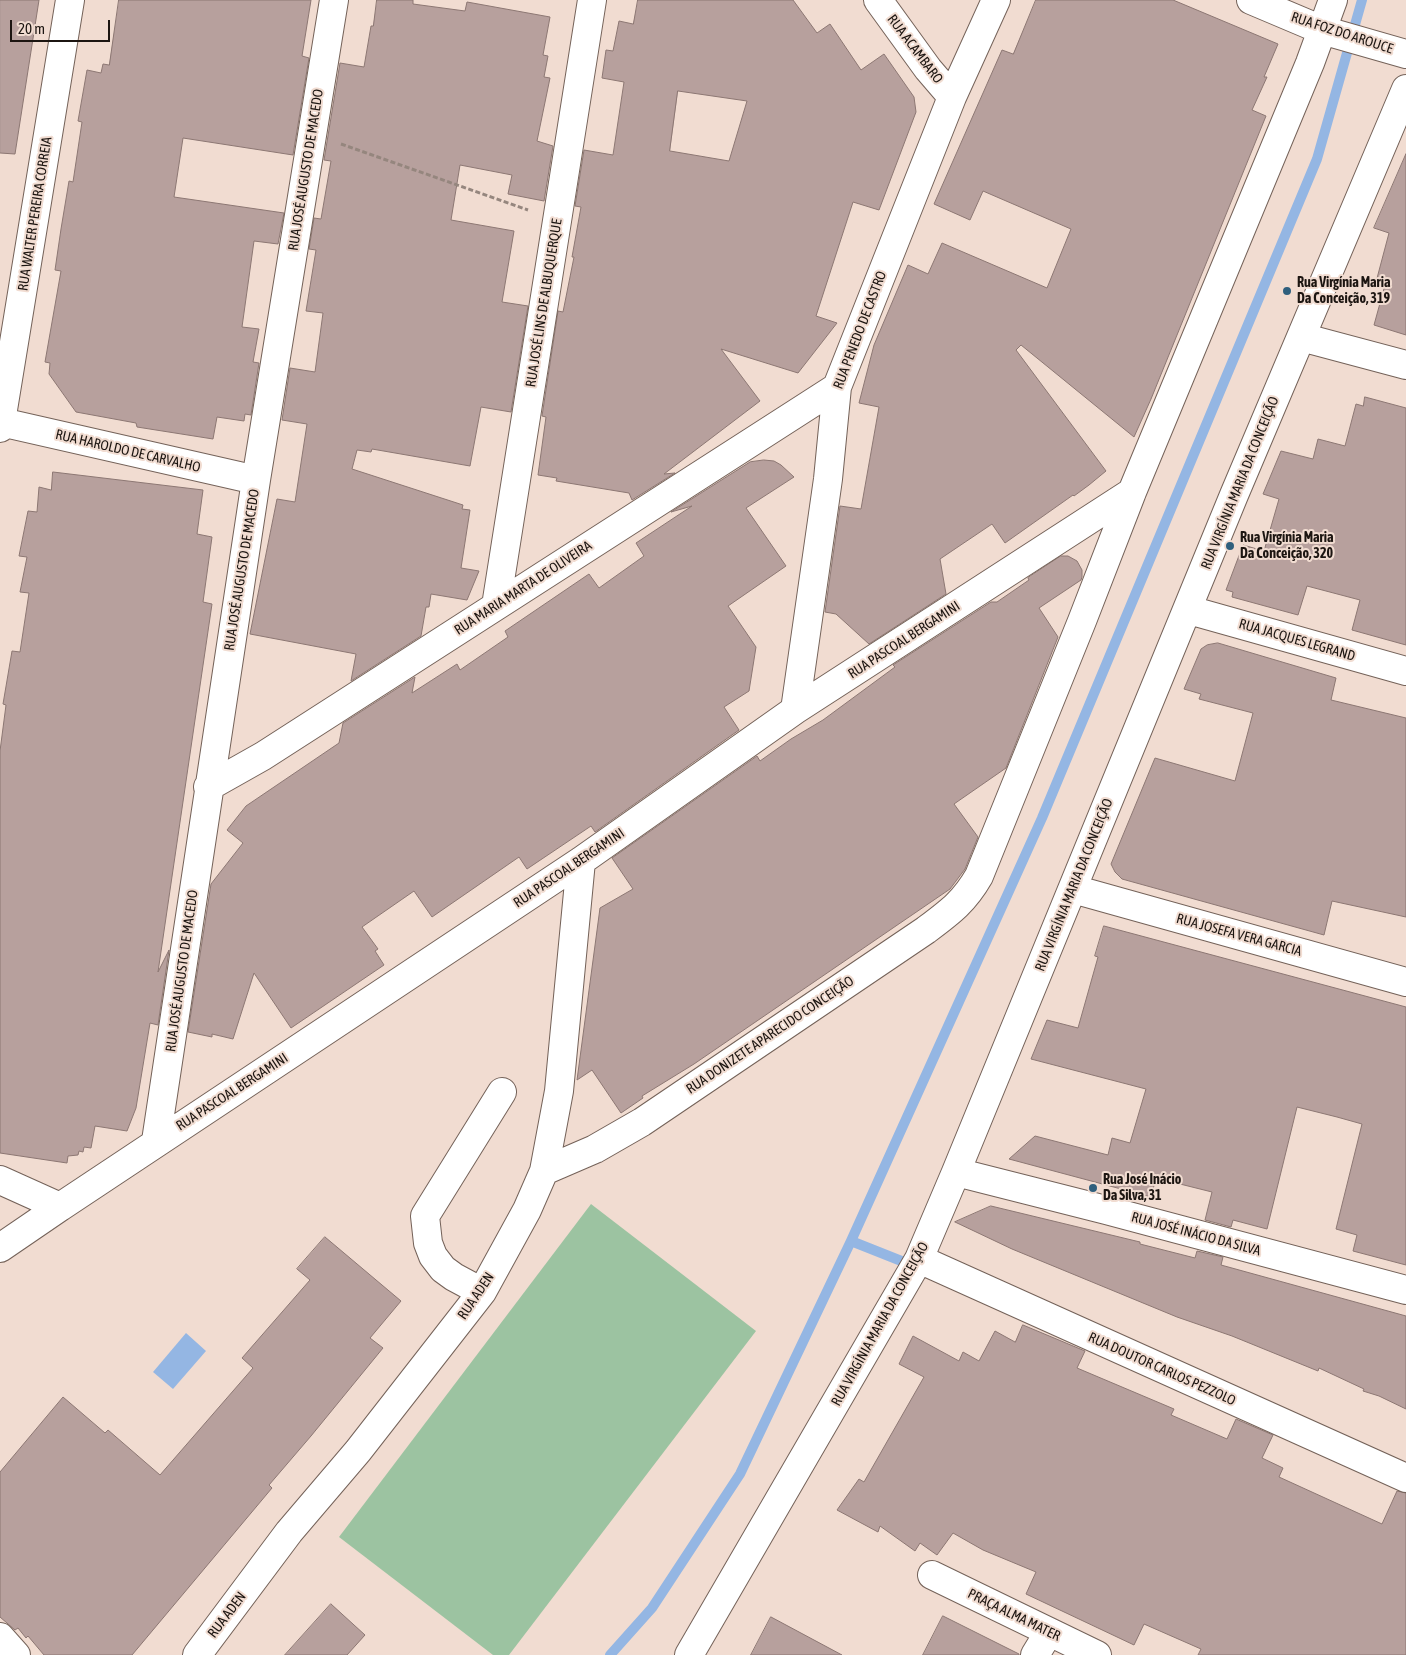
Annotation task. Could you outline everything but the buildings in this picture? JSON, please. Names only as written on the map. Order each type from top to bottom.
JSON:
[{"type":"street","name":"RUA WALTER PEREIRA CORREIA","points":[[0,425],[70,0]]},
{"type":"street","name":"RUA JOSÉ AUGUSTO DE MACEDO","points":[[156,1142],[208,787],[334,0]]},
{"type":"street","name":"RUA JOSÉ LINS DE ALBUQUERQUE","points":[[496,606],[592,0]]},
{"type":"street","name":"RUA ACAMBARO","points":[[878,0],[928,69],[952,97]]},
{"type":"street","name":"RUA PENEDO DE CASTRO","points":[[794,710],[828,480],[837,387],[952,97],[996,0]]},
{"type":"street","name":"RUA FOZ DO AROUCE","points":[[1251,0],[1330,32],[1399,52]]},
{"type":"street","points":[[1132,492],[1330,32],[1333,0]]},
{"type":"street","name":"RUA VIRGÍNIA MARIA DA CONCEIÇÃO","points":[[689,1655],[918,1259],[956,1172],[1234,495],[1406,89]]},
{"type":"street","points":[[1301,337],[1406,365]]},
{"type":"street","name":"RUA MARIA MARTA DE OLIVEIRA","points":[[208,787],[263,756],[837,387]]},
{"type":"street","name":"RUA HAROLDO DE CARVALHO","points":[[0,425],[256,480]]},
{"type":"street","name":"RUA PASCOAL BERGAMINI","points":[[0,1248],[156,1142],[581,861],[794,710],[1132,492]]},
{"type":"street","name":"RUA DONIZETE APARECIDO CONCEIÇÃO","points":[[544,1171],[595,1148],[642,1122],[926,930],[960,904],[970,892],[979,876],[1132,492]]},
{"type":"street","name":"RUA JACQUES LEGRAND","points":[[1188,610],[1406,671]]},
{"type":"street","name":"RUA ADEN","points":[[208,1651],[289,1532],[358,1451],[482,1292],[527,1210],[544,1171],[559,1091],[581,861]]},
{"type":"street","name":"RUA JOSEFA VERA GARCIA","points":[[1073,889],[1406,982]]},
{"type":"street","points":[[482,1292],[454,1277],[438,1262],[428,1243],[426,1216],[502,1092]]},
{"type":"street","name":"RUA JOSÉ INÁCIO DA SILVA","points":[[956,1172],[1406,1290]]},
{"type":"street","points":[[0,1180],[60,1206]]},
{"type":"street","name":"RUA DOUTOR CARLOS PEZZOLO","points":[[918,1259],[1406,1478]]},
{"type":"street","name":"PRAÇA ALMA MATER","points":[[932,1575],[1097,1655]]},
{"type":"street","points":[[1035,1655],[1049,1632]]},
{"type":"street","points":[[0,1637],[16,1655]]},
{"type":"path","points":[[312,134],[557,221]]},
{"type":"green space","points":[[591,1204],[756,1331],[509,1655],[493,1655],[339,1537]]},
{"type":"water","points":[[186,1333],[206,1351],[173,1389],[153,1372]]},
{"type":"waterway","points":[[610,1655],[652,1608],[740,1474],[851,1241],[1042,818],[1317,159],[1362,0]]},
{"type":"waterway","points":[[851,1241],[914,1266]]},
{"type":"place","name":"Rua Virgínia Maria Da Conceição, 319","points":[[1287,291]]},
{"type":"place","name":"Rua Virgínia Maria Da Conceição, 320","points":[[1230,546]]},
{"type":"place","name":"Rua José Inácio Da Silva, 31","points":[[1093,1188]]}]
